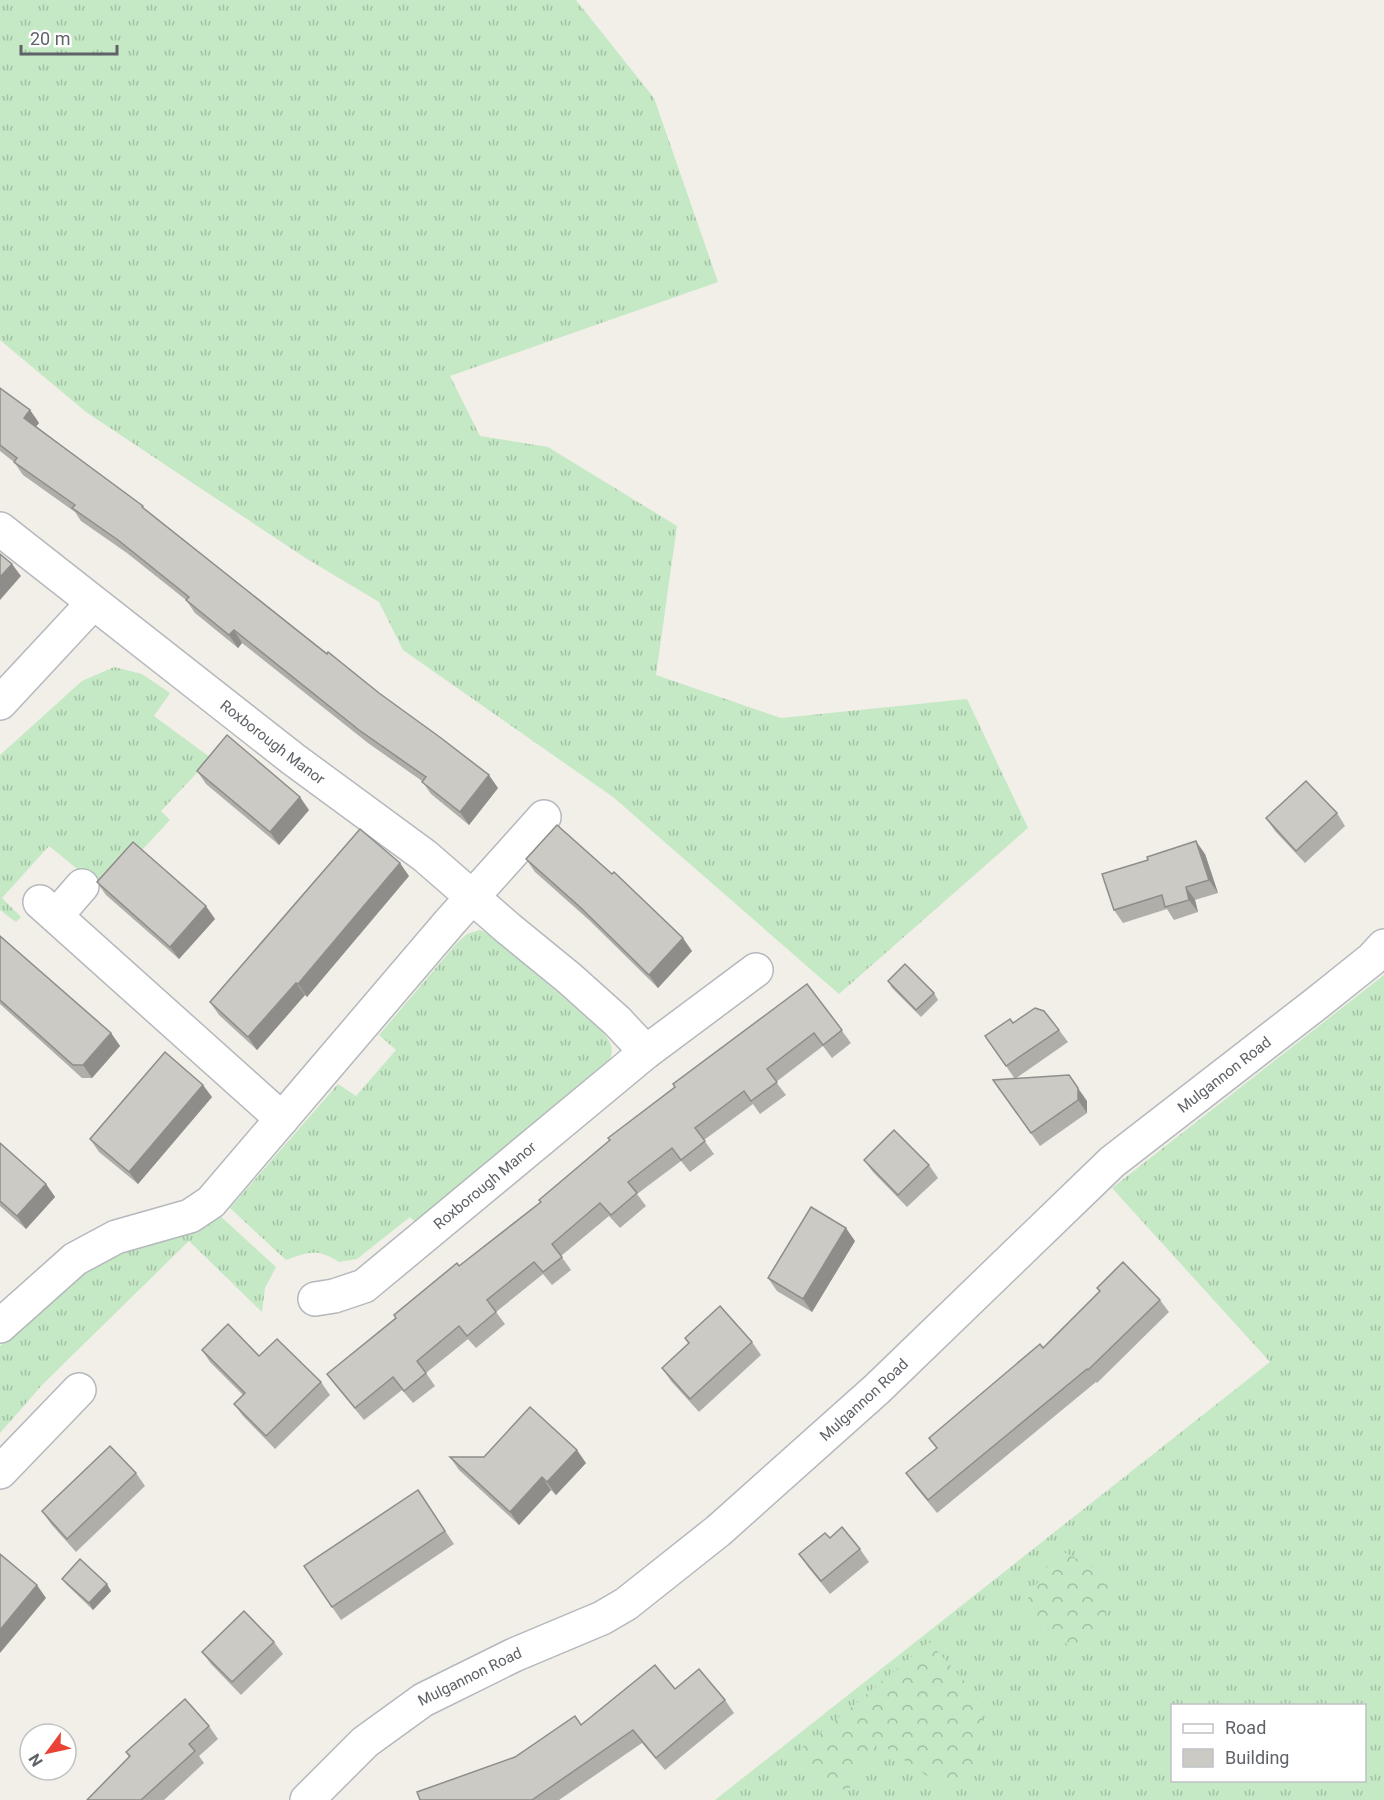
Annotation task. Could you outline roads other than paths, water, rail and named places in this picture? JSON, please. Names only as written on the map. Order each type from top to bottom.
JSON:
[{"type":"street","name":"Roxborough Manor","points":[[0,529],[93,603],[206,707],[293,759],[425,856],[596,1002],[646,1052]]},
{"type":"street","points":[[0,704],[93,603]]},
{"type":"street","points":[[4,1315],[75,1259],[116,1237],[190,1216],[211,1202],[282,1119],[355,1050],[473,897],[544,816]]},
{"type":"street","points":[[82,886],[48,909],[282,1119]]},
{"type":"street","name":"Mulgannon Road","points":[[308,1800],[365,1742],[423,1700],[514,1655],[602,1618],[626,1604],[718,1531],[877,1389],[1112,1162],[1326,996],[1372,959],[1384,946]]},
{"type":"street","name":"Roxborough Manor","points":[[315,1299],[334,1296],[364,1286],[646,1052],[756,970]]},
{"type":"street","points":[[0,1472],[78,1390]]}]
